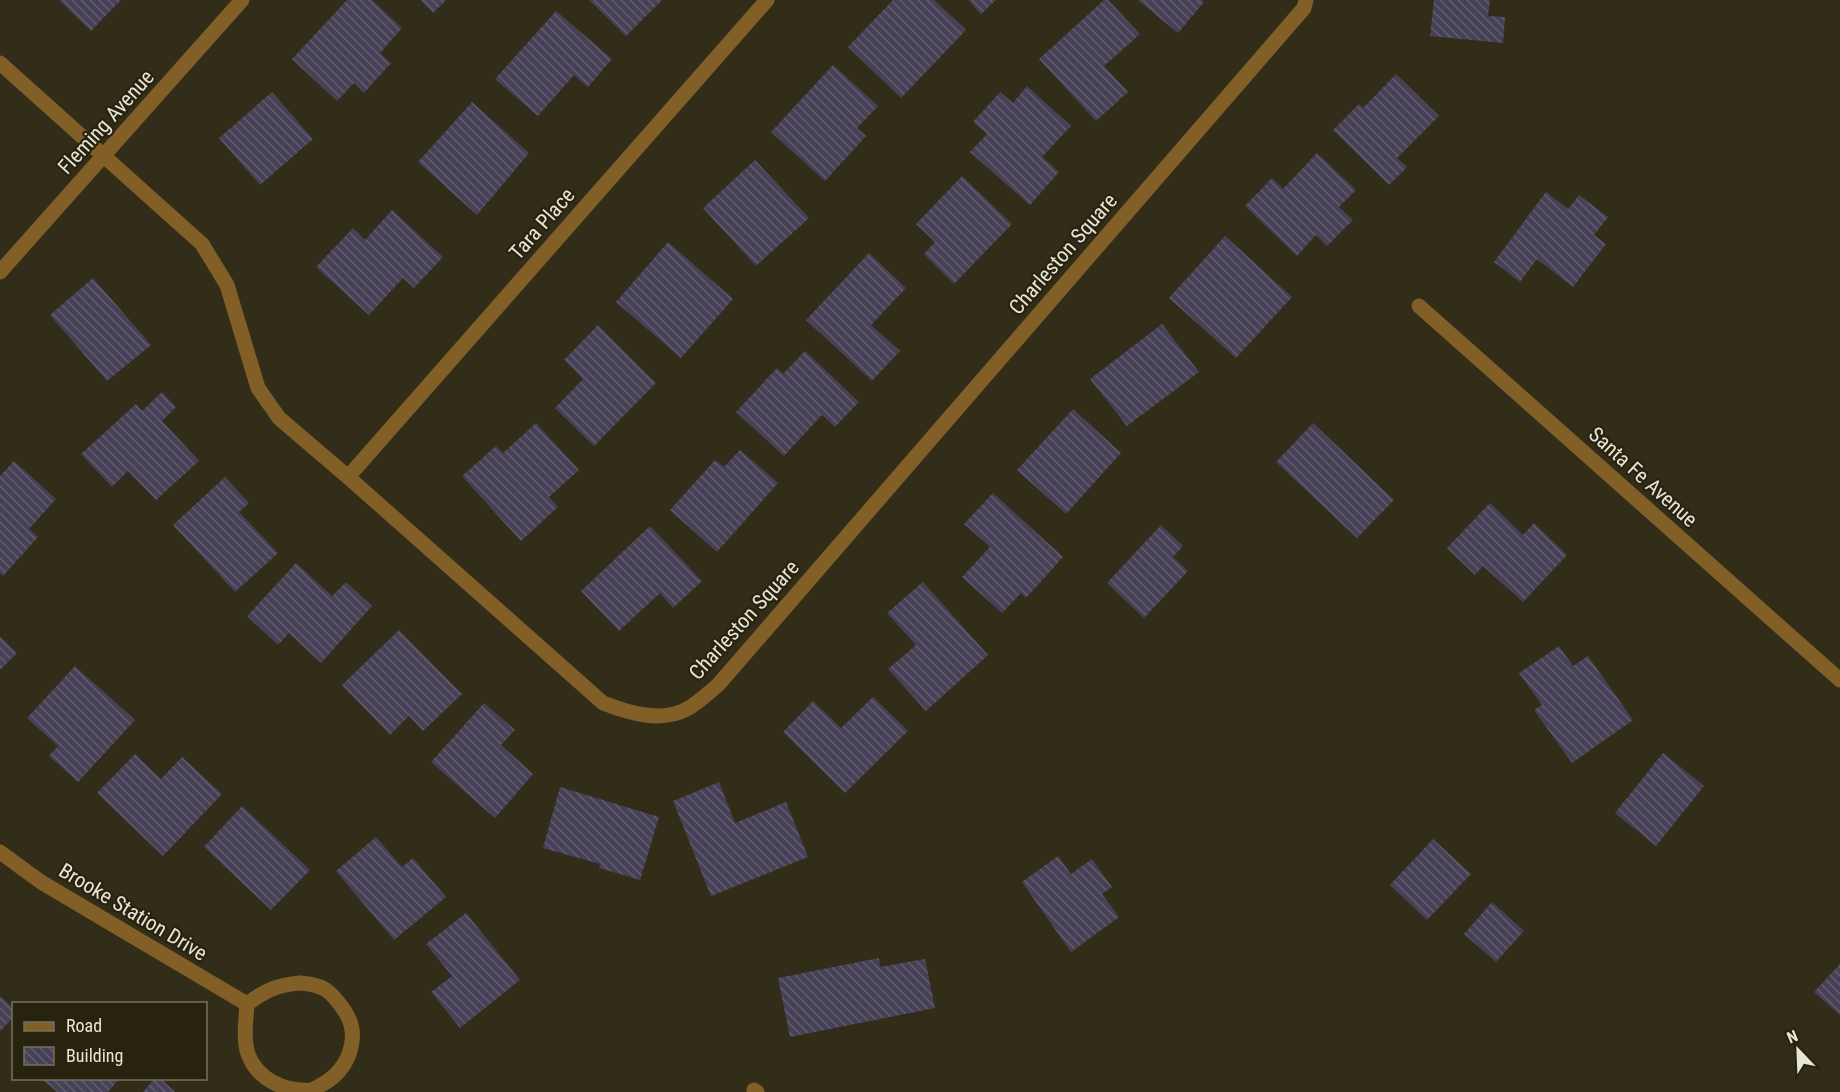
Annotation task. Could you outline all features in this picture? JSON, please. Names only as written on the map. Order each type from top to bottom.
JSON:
[{"type":"street","name":"Fleming Avenue","points":[[0,272],[242,0]]},
{"type":"street","name":"Tara Place","points":[[348,477],[767,0]]},
{"type":"street","name":"Charleston Square","points":[[0,63],[202,243],[227,285],[258,388],[279,418],[603,703],[624,711],[657,717],[686,709],[718,685],[1304,8],[1306,0]]},
{"type":"street","name":"Santa Fe Avenue","points":[[1419,306],[1840,680]]},
{"type":"street","name":"Brooke Station Drive","points":[[0,852],[41,882],[247,1004]]},
{"type":"street","points":[[300,982],[318,984],[335,996],[350,1018],[354,1036],[349,1057],[332,1078],[312,1090],[282,1089],[263,1077],[249,1055],[244,1030],[247,1004],[264,991],[282,985],[300,982]]},
{"type":"building","points":[[59,0],[121,0],[91,31]]},
{"type":"building","points":[[347,0],[372,0],[402,28],[380,53],[391,63],[364,93],[354,83],[337,101],[292,59]]},
{"type":"building","points":[[420,0],[446,0],[433,13]]},
{"type":"building","points":[[589,0],[662,0],[626,36]]},
{"type":"building","points":[[893,0],[934,0],[966,30],[901,98],[848,47]]},
{"type":"building","points":[[968,0],[996,0],[981,14]]},
{"type":"building","points":[[1104,0],[1108,0],[1140,34],[1104,66],[1128,92],[1096,121],[1039,59]]},
{"type":"building","points":[[1138,0],[1202,0],[1204,2],[1178,33]]},
{"type":"building","points":[[1434,0],[1490,0],[1488,16],[1505,17],[1503,43],[1430,36]]},
{"type":"building","points":[[556,11],[612,59],[588,87],[574,75],[538,116],[495,79]]},
{"type":"building","points":[[833,65],[878,106],[857,128],[866,136],[825,181],[771,132]]},
{"type":"building","points":[[1396,74],[1439,116],[1397,158],[1407,167],[1389,185],[1333,130],[1359,104],[1363,108]]},
{"type":"building","points":[[1027,86],[1071,126],[1042,157],[1059,172],[1030,205],[970,152],[987,134],[973,122],[1000,92],[1013,103]]},
{"type":"building","points":[[272,92],[313,139],[260,185],[219,138]]},
{"type":"building","points":[[472,102],[529,153],[477,215],[418,162]]},
{"type":"building","points":[[1317,153],[1356,190],[1339,207],[1353,220],[1327,246],[1316,235],[1297,256],[1245,206],[1272,178],[1283,189]]},
{"type":"building","points":[[755,160],[809,218],[756,266],[703,208]]},
{"type":"building","points":[[962,176],[1012,224],[954,284],[924,254],[935,242],[916,224]]},
{"type":"building","points":[[1546,192],[1568,209],[1579,195],[1608,217],[1594,235],[1606,244],[1573,287],[1537,259],[1520,282],[1494,262]]},
{"type":"building","points":[[392,210],[443,257],[414,288],[403,278],[369,315],[316,267],[353,228],[365,240]]},
{"type":"building","points":[[1225,236],[1292,297],[1236,358],[1169,298]]},
{"type":"building","points":[[668,242],[733,299],[681,358],[616,302]]},
{"type":"building","points":[[869,253],[906,288],[871,325],[900,351],[872,381],[806,320]]},
{"type":"building","points":[[93,278],[151,345],[107,381],[50,315]]},
{"type":"building","points":[[1162,324],[1199,372],[1127,426],[1090,379]]},
{"type":"building","points":[[598,325],[656,383],[594,446],[555,408],[583,379],[564,360]]},
{"type":"building","points":[[805,351],[859,402],[835,427],[822,415],[784,456],[736,412],[777,368],[783,374]]},
{"type":"building","points":[[162,392],[176,407],[162,421],[199,461],[156,500],[128,471],[112,487],[81,454],[136,404],[142,411]]},
{"type":"building","points":[[1073,409],[1121,453],[1066,514],[1017,470]]},
{"type":"building","points":[[536,423],[579,470],[549,497],[558,507],[521,541],[462,476],[496,446],[503,453]]},
{"type":"building","points":[[1313,423],[1394,500],[1357,538],[1276,462]]},
{"type":"building","points":[[740,450],[778,483],[717,552],[670,510],[715,460],[724,467]]},
{"type":"building","points":[[14,461],[56,499],[29,529],[38,537],[3,576],[0,573],[0,476]]},
{"type":"building","points":[[225,477],[249,503],[239,512],[278,553],[235,592],[173,525]]},
{"type":"building","points":[[993,493],[1063,557],[1026,598],[1021,593],[1002,613],[962,577],[990,547],[964,524]]},
{"type":"building","points":[[1490,503],[1523,535],[1534,523],[1567,555],[1523,602],[1483,566],[1475,575],[1447,548]]},
{"type":"building","points":[[1161,525],[1183,546],[1173,557],[1188,571],[1144,618],[1107,583]]},
{"type":"building","points":[[650,526],[702,581],[673,608],[660,593],[619,631],[581,591]]},
{"type":"building","points":[[296,563],[332,596],[346,582],[372,606],[321,663],[289,633],[278,645],[247,616]]},
{"type":"building","points":[[923,582],[988,655],[926,711],[888,669],[916,645],[887,613]]},
{"type":"building","points":[[399,630],[462,694],[423,731],[409,716],[390,735],[342,685]]},
{"type":"building","points":[[0,636],[17,653],[0,670]]},
{"type":"building","points":[[1559,646],[1573,666],[1588,656],[1633,720],[1572,763],[1534,710],[1542,705],[1519,673]]},
{"type":"building","points":[[75,666],[135,720],[78,782],[49,756],[58,746],[27,718]]},
{"type":"building","points":[[873,697],[908,731],[845,793],[783,732],[813,701],[841,728]]},
{"type":"building","points":[[484,703],[515,730],[501,745],[533,774],[495,818],[431,762]]},
{"type":"building","points":[[1663,753],[1704,786],[1656,846],[1615,813]]},
{"type":"building","points":[[135,754],[161,779],[182,757],[222,794],[163,856],[97,793]]},
{"type":"building","points":[[719,782],[735,823],[786,802],[808,857],[711,896],[673,801]]},
{"type":"building","points":[[560,787],[659,817],[640,880],[599,868],[600,864],[543,848]]},
{"type":"building","points":[[242,806],[310,870],[271,910],[204,847]]},
{"type":"building","points":[[376,837],[402,867],[413,858],[446,897],[394,940],[336,871]]},
{"type":"building","points":[[1433,839],[1471,874],[1427,920],[1390,885]]},
{"type":"building","points":[[1058,856],[1071,874],[1092,859],[1112,887],[1102,894],[1119,917],[1071,952],[1022,882]]},
{"type":"building","points":[[1492,902],[1524,931],[1496,962],[1464,934]]},
{"type":"building","points":[[466,913],[520,980],[460,1028],[431,992],[452,976],[426,944]]},
{"type":"building","points":[[879,958],[880,967],[925,959],[935,1008],[790,1037],[778,978]]},
{"type":"building","points":[[1840,964],[1840,1015],[1814,992]]},
{"type":"building","points":[[0,996],[12,1007],[12,1019],[0,1031]]},
{"type":"building","points":[[43,1080],[118,1080],[108,1092],[57,1092]]},
{"type":"building","points":[[153,1080],[162,1080],[175,1092],[143,1092]]}]
